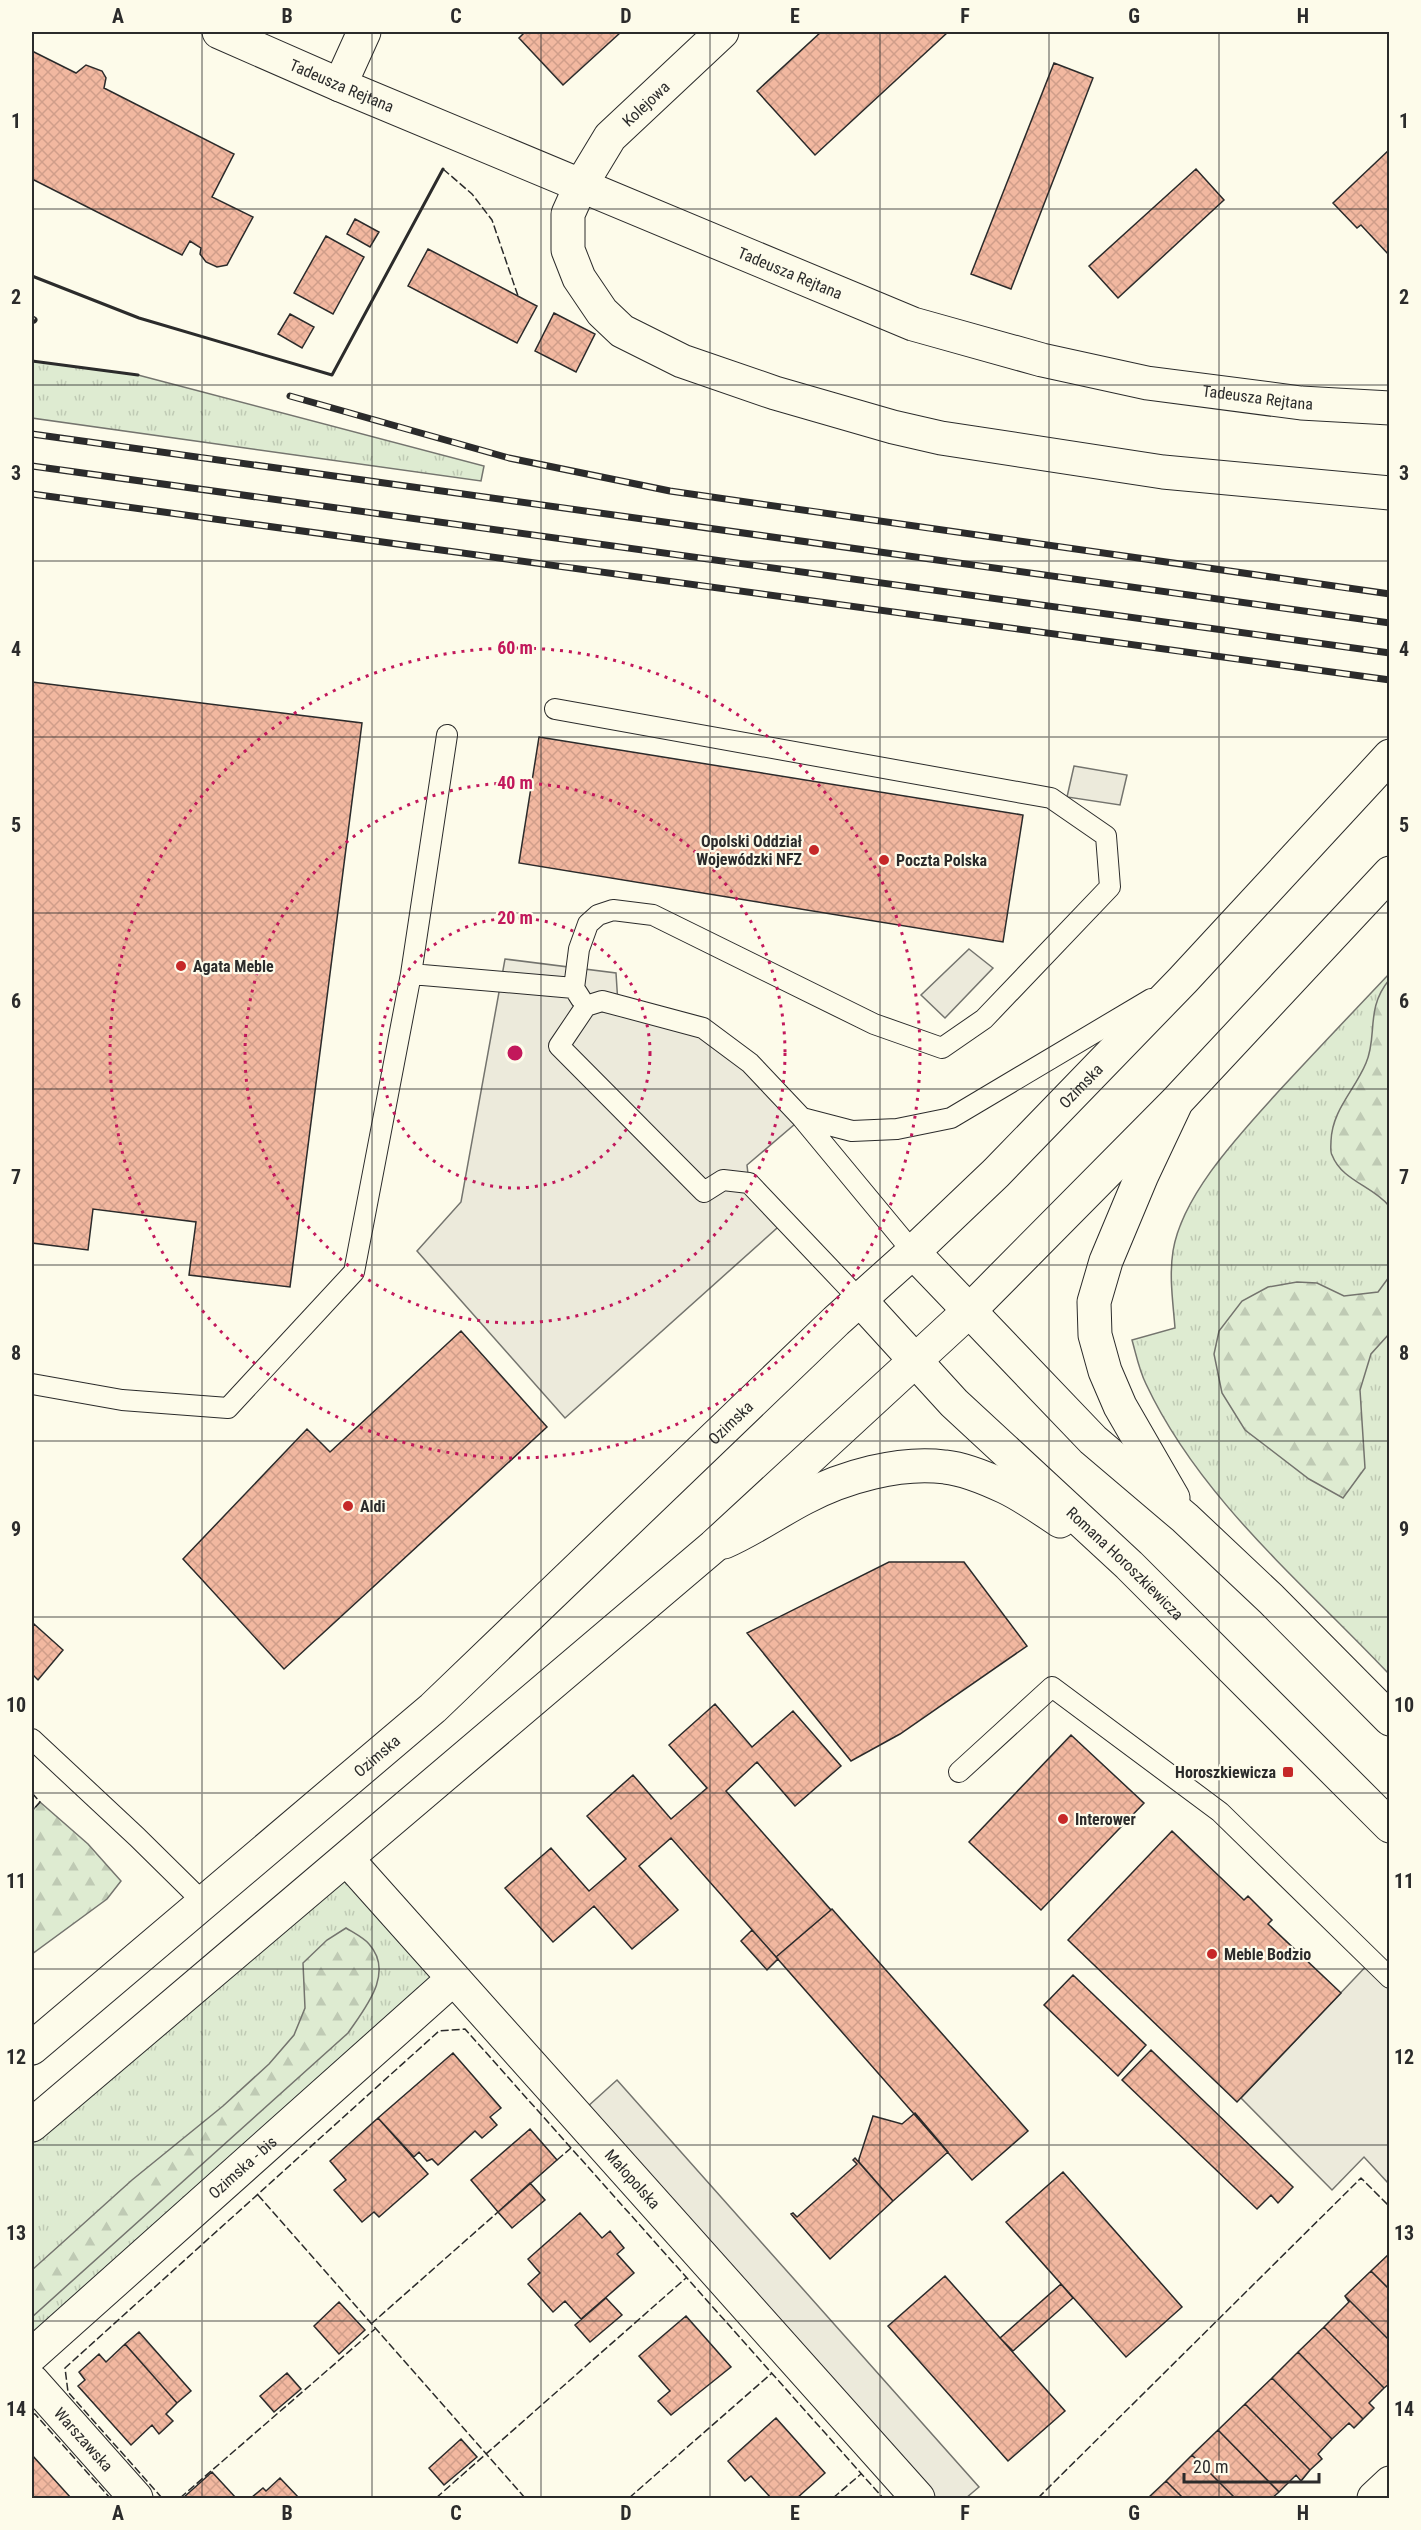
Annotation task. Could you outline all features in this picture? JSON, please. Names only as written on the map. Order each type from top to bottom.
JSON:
[{"type":"street","name":"Tadeusza Rejtana","points":[[219,32],[340,85],[914,324],[1042,360],[1147,382],[1229,395],[1301,403],[1389,408]]},
{"type":"street","points":[[340,85],[364,32]]},
{"type":"street","name":"Kolejowa","points":[[722,32],[610,137],[581,185],[568,214],[568,250],[579,278],[602,312],[622,331],[682,361],[775,393],[893,427],[941,438],[1163,472],[1389,493]]},
{"type":"street","name":"Ozimska","points":[[32,2048],[434,1708],[996,1173],[1183,980],[1389,756]]},
{"type":"street","points":[[32,2125],[714,1546],[969,1311],[1178,1100],[1389,873]]},
{"type":"street","points":[[1178,1100],[1142,1175],[1106,1262],[1094,1302],[1095,1335],[1105,1371],[1120,1406],[1185,1518]]},
{"type":"street","points":[[913,1252],[1093,1440],[1185,1518],[1272,1599],[1389,1719]]},
{"type":"street","name":"Romana Horoszkiewicza","points":[[860,1300],[954,1402],[1129,1565],[1389,1826]]},
{"type":"street","points":[[714,1546],[750,1530],[805,1498],[843,1481],[879,1471],[915,1466],[945,1467],[1007,1487],[1129,1565]]},
{"type":"street","name":"Małopolska","points":[[347,1859],[918,2499]]},
{"type":"street","name":"Ozimska - bis","points":[[32,2355],[453,1979]]},
{"type":"street","name":"Warszawska","points":[[32,2381],[136,2499]]},
{"type":"street","points":[[1374,2499],[1389,2483]]},
{"type":"lane","points":[[555,709],[1051,798],[1106,836],[1110,887],[984,1019],[942,1048],[874,1023],[653,915],[637,912],[613,910],[598,915],[588,924],[579,949],[574,988],[586,1006]]},
{"type":"lane","points":[[32,1384],[122,1400],[228,1408],[354,1272],[411,974],[447,735]]},
{"type":"lane","points":[[411,974],[574,988]]},
{"type":"lane","points":[[802,1118],[859,1131],[897,1129],[951,1118],[1183,980]]},
{"type":"lane","points":[[860,1300],[774,1206],[749,1183],[723,1180],[704,1192],[559,1046],[586,1006],[602,1001],[703,1028],[750,1063],[802,1118],[913,1252]]},
{"type":"lane","points":[[959,1772],[1052,1687],[1220,1812],[1389,1978]]},
{"type":"lane","points":[[32,1739],[204,1903]]},
{"type":"green space","points":[[32,361],[138,375],[484,466],[481,481],[32,418]]},
{"type":"green space","points":[[1389,974],[1389,1674],[1256,1538],[1195,1465],[1168,1426],[1146,1384],[1132,1340],[1175,1328],[1171,1280],[1173,1251],[1188,1208],[1214,1166],[1246,1127]]},
{"type":"green space","points":[[1389,980],[1389,1206],[1375,1193],[1343,1171],[1331,1154],[1331,1148],[1335,1120],[1366,1063],[1377,1001]]},
{"type":"green space","points":[[1389,1277],[1389,1334],[1371,1354],[1360,1390],[1365,1468],[1343,1498],[1309,1479],[1245,1430],[1222,1393],[1214,1354],[1219,1331],[1242,1301],[1268,1287],[1297,1282],[1317,1283],[1344,1296],[1378,1292]]},
{"type":"green space","points":[[40,1802],[88,1844],[121,1881],[107,1899],[32,1954],[32,1811]]},
{"type":"green space","points":[[347,1859],[453,1979],[32,2355],[32,2125]]},
{"type":"green space","points":[[346,1928],[369,1944],[376,1955],[379,1967],[375,1990],[348,2033],[32,2317],[32,2270],[132,2180],[223,2106],[269,2064],[294,2035],[305,2008],[303,1963],[327,1940]]},
{"type":"shaded area","points":[[1074,766],[1127,775],[1120,805],[1067,797]]},
{"type":"shaded area","points":[[969,949],[993,968],[945,1018],[921,995]]},
{"type":"shaded area","points":[[505,959],[616,973],[618,1004],[703,1028],[802,1118],[747,1165],[749,1183],[786,1220],[565,1418],[417,1251],[461,1202]]},
{"type":"shaded area","points":[[1371,1961],[1389,1978],[1389,2184],[1364,2157],[1332,2190],[1241,2098]]},
{"type":"shaded area","points":[[617,2080],[979,2487],[966,2498],[918,2498],[576,2117]]},
{"type":"building","points":[[525,32],[621,32],[563,85],[519,38]]},
{"type":"building","points":[[821,32],[948,32],[815,155],[757,91]]},
{"type":"building","points":[[32,51],[76,73],[86,65],[102,71],[106,78],[104,88],[234,154],[212,197],[253,217],[227,265],[217,267],[206,262],[200,254],[201,248],[190,241],[182,255],[32,179]]},
{"type":"building","points":[[1054,63],[1093,78],[1011,289],[971,274]]},
{"type":"building","points":[[1390,149],[1389,255],[1361,225],[1357,228],[1333,203]]},
{"type":"building","points":[[1196,169],[1224,200],[1118,298],[1089,266]]},
{"type":"building","points":[[355,219],[379,232],[370,247],[347,234]]},
{"type":"building","points":[[326,236],[364,257],[333,314],[294,293]]},
{"type":"building","points":[[428,249],[537,306],[517,343],[408,286]]},
{"type":"building","points":[[554,313],[595,334],[576,372],[535,351]]},
{"type":"building","points":[[290,314],[314,327],[302,348],[278,334]]},
{"type":"building","name":"Agata Meble","points":[[32,682],[362,723],[290,1287],[189,1275],[196,1222],[93,1209],[88,1250],[32,1243]]},
{"type":"building","points":[[539,737],[1023,815],[1003,942],[519,863]]},
{"type":"building","name":"Aldi","points":[[461,1331],[547,1427],[284,1669],[183,1559],[307,1429],[330,1452]]},
{"type":"building","points":[[889,1562],[964,1562],[1027,1646],[900,1734],[851,1761],[747,1633]]},
{"type":"building","points":[[34,1624],[63,1650],[38,1680],[32,1674],[32,1627]]},
{"type":"building","points":[[715,1704],[752,1747],[793,1711],[841,1766],[795,1806],[757,1762],[726,1791],[831,1910],[776,1957],[671,1838],[639,1866],[678,1910],[632,1949],[594,1906],[553,1942],[505,1888],[551,1848],[589,1891],[626,1859],[587,1816],[633,1775],[671,1819],[707,1788],[669,1745]]},
{"type":"building","points":[[1071,1735],[1144,1803],[1041,1910],[969,1842]]},
{"type":"building","points":[[1172,1831],[1244,1900],[1248,1896],[1272,1920],[1268,1924],[1341,1993],[1237,2102],[1068,1940]]},
{"type":"building","points":[[832,1909],[1028,2131],[972,2180],[776,1957]]},
{"type":"building","points":[[752,1930],[778,1959],[767,1970],[741,1941]]},
{"type":"building","points":[[1073,1975],[1146,2045],[1118,2076],[1044,2005]]},
{"type":"building","points":[[1151,2050],[1293,2187],[1278,2203],[1271,2195],[1257,2209],[1122,2080]]},
{"type":"building","points":[[453,2053],[501,2108],[490,2117],[497,2125],[482,2138],[475,2131],[438,2165],[432,2159],[427,2161],[419,2152],[414,2157],[378,2118]]},
{"type":"building","points":[[915,2113],[948,2152],[893,2201],[859,2162],[859,2159],[873,2116],[902,2124]]},
{"type":"building","points":[[378,2118],[428,2174],[379,2217],[374,2212],[362,2222],[334,2190],[346,2180],[330,2161]]},
{"type":"building","points":[[530,2129],[557,2160],[498,2212],[471,2180]]},
{"type":"building","points":[[855,2158],[893,2201],[830,2259],[791,2214],[797,2217],[857,2164],[853,2160]]},
{"type":"building","points":[[1063,2172],[1182,2307],[1126,2357],[1006,2222]]},
{"type":"building","points":[[530,2183],[545,2200],[512,2228],[498,2212]]},
{"type":"building","points":[[580,2213],[602,2238],[610,2231],[624,2248],[617,2254],[634,2273],[581,2319],[565,2301],[553,2312],[528,2284],[540,2273],[528,2259]]},
{"type":"building","points":[[1390,2253],[1390,2290],[1371,2271]]},
{"type":"building","points":[[1371,2271],[1390,2290],[1390,2341],[1345,2296]]},
{"type":"building","points":[[945,2276],[1065,2411],[1008,2461],[888,2326]]},
{"type":"building","points":[[1061,2284],[1073,2298],[1013,2351],[1000,2338]]},
{"type":"building","points":[[1345,2296],[1390,2341],[1390,2383],[1384,2388],[1324,2327],[1349,2302]]},
{"type":"building","points":[[606,2298],[622,2315],[590,2342],[575,2325]]},
{"type":"building","points":[[339,2302],[365,2330],[339,2354],[314,2326]]},
{"type":"building","points":[[686,2316],[731,2367],[671,2415],[658,2401],[670,2391],[639,2356]]},
{"type":"building","points":[[1324,2327],[1384,2388],[1369,2403],[1374,2408],[1363,2419],[1298,2352]]},
{"type":"building","points":[[139,2332],[191,2391],[177,2403],[125,2344]]},
{"type":"building","points":[[125,2344],[177,2403],[166,2414],[173,2421],[159,2434],[152,2425],[131,2445],[78,2386],[85,2380],[79,2372],[99,2354],[106,2362]]},
{"type":"building","points":[[1298,2352],[1363,2419],[1354,2428],[1349,2423],[1332,2439],[1272,2378]]},
{"type":"building","points":[[287,2373],[301,2389],[274,2412],[260,2396]]},
{"type":"building","points":[[1272,2378],[1332,2439],[1318,2454],[1322,2459],[1310,2470],[1245,2404]]},
{"type":"building","points":[[1245,2404],[1310,2470],[1301,2481],[1296,2475],[1279,2492],[1218,2430]]},
{"type":"building","points":[[776,2418],[825,2473],[797,2498],[771,2498],[751,2476],[745,2481],[728,2461]]},
{"type":"building","points":[[1218,2430],[1279,2492],[1272,2498],[1235,2498],[1192,2455]]},
{"type":"building","points":[[461,2439],[477,2457],[444,2485],[429,2468]]},
{"type":"building","points":[[32,2455],[71,2498],[32,2498]]},
{"type":"building","points":[[1192,2455],[1235,2498],[1183,2498],[1166,2481]]},
{"type":"building","points":[[212,2472],[236,2498],[183,2498]]},
{"type":"building","points":[[280,2478],[299,2498],[251,2498],[263,2488],[266,2491]]},
{"type":"building","points":[[1166,2481],[1183,2498],[1148,2498]]},
{"type":"railway","points":[[290,396],[509,458],[670,491],[1390,594]]},
{"type":"railway","points":[[32,434],[1390,623]]},
{"type":"railway","points":[[32,466],[1390,653]]},
{"type":"railway","points":[[32,494],[1390,680]]},
{"type":"fence","points":[[443,169],[472,194],[492,220],[518,296]]},
{"type":"fence","points":[[32,1793],[40,1802],[32,1811]]},
{"type":"fence","points":[[162,2498],[68,2392],[65,2368],[439,2031],[465,2029],[883,2498]]},
{"type":"fence","points":[[557,2160],[571,2148]]},
{"type":"fence","points":[[1038,2498],[1361,2178],[1390,2207]]},
{"type":"fence","points":[[258,2195],[525,2498]]},
{"type":"fence","points":[[371,2324],[498,2212]]},
{"type":"fence","points":[[436,2498],[686,2278]]},
{"type":"fence","points":[[180,2498],[375,2329]]},
{"type":"fence","points":[[629,2498],[772,2373]]},
{"type":"fence","points":[[32,2414],[35,2414],[110,2498]]},
{"type":"fence","points":[[833,2498],[861,2474]]},
{"type":"wall","points":[[32,276],[139,318],[332,375],[443,169]]},
{"type":"wall","points":[[32,361],[138,375]]},
{"type":"place","name":"Opolski Oddział Wojewódzki NFZ","points":[[814,850]]},
{"type":"place","name":"Poczta Polska","points":[[884,860]]},
{"type":"place","name":"Agata Meble","points":[[181,966]]},
{"type":"place","name":"Aldi","points":[[348,1506]]},
{"type":"place","name":"Horoszkiewicza","points":[[1288,1772]]},
{"type":"place","name":"Interower","points":[[1063,1819]]},
{"type":"place","name":"Meble Bodzio","points":[[1212,1954]]}]
